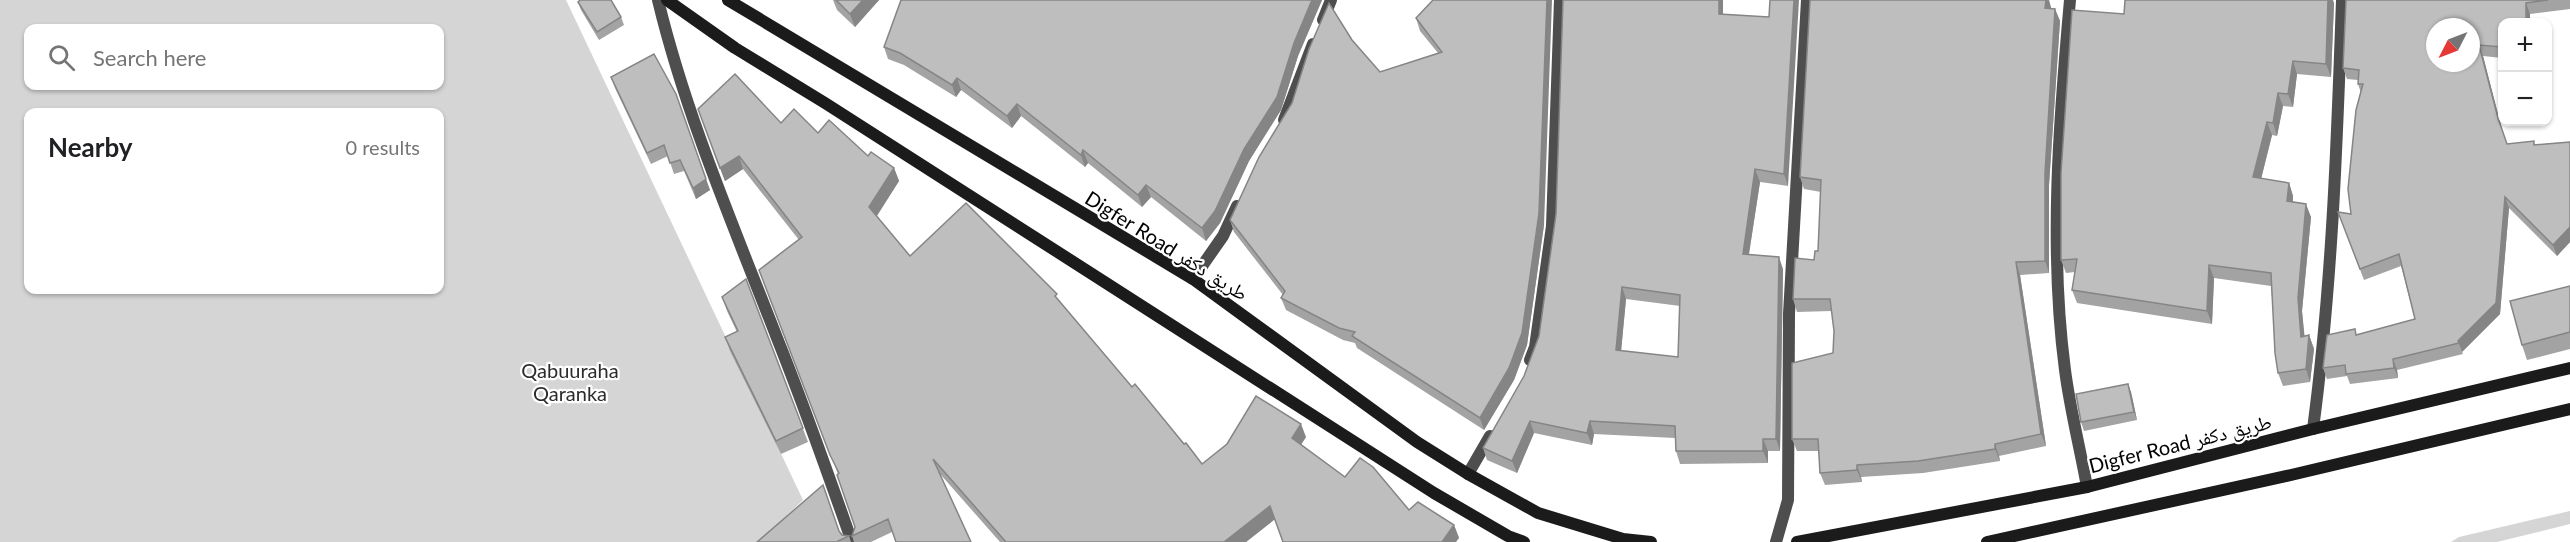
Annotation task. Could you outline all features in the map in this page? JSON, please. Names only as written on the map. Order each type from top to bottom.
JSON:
[{"type":"street","points":[[658,0],[676,64],[720,194],[822,452],[852,542]]},
{"type":"street","points":[[667,0],[735,48],[825,103],[1434,493],[1508,536],[1524,542]]},
{"type":"street","name":"Digfer Road طريق دكفر","points":[[728,0],[1193,279],[1417,442],[1468,474],[1538,513],[1623,539],[1651,542]]},
{"type":"street","points":[[1278,130],[1288,113],[1306,58],[1331,0]]},
{"type":"street","points":[[1524,375],[1535,347],[1552,226],[1560,0]]},
{"type":"street","points":[[1776,542],[1788,500],[1789,314],[1806,0]]},
{"type":"street","points":[[2070,0],[2060,150],[2057,258],[2065,370],[2087,487]]},
{"type":"street","points":[[2313,429],[2324,345],[2334,207],[2342,0]]},
{"type":"street","points":[[1193,279],[1223,236],[1242,195]]},
{"type":"street","name":"Digfer Road طريق دكفر","points":[[1797,542],[2087,487],[2313,429],[2570,368]]},
{"type":"street","points":[[1987,542],[2290,475],[2570,409]]},
{"type":"street","points":[[1468,474],[1497,424]]},
{"type":"green space","name":"Qabuuraha Qaranka","points":[[0,0],[566,0],[803,500],[759,542],[0,542]]},
{"type":"green space","points":[[2570,511],[2570,524],[2497,542],[2451,542],[2459,537]]},
{"type":"building","points":[[580,0],[611,0],[621,17],[597,32],[578,2]]},
{"type":"building","points":[[836,0],[863,0],[850,14]]},
{"type":"building","points":[[901,0],[1312,0],[1294,43],[1277,97],[1244,149],[1215,211],[1202,228],[1146,185],[1138,195],[1083,150],[1081,155],[1017,104],[1007,116],[957,78],[952,85],[900,53],[884,47]]},
{"type":"building","points":[[1433,0],[1547,0],[1539,213],[1522,333],[1509,368],[1480,418],[1352,336],[1355,332],[1339,328],[1281,298],[1285,291],[1230,220],[1259,157],[1292,103],[1309,49],[1329,3],[1352,40],[1380,72],[1442,52],[1416,18]]},
{"type":"building","points":[[1563,0],[1719,0],[1719,14],[1769,17],[1770,0],[1794,0],[1784,174],[1755,169],[1743,254],[1779,257],[1776,439],[1763,439],[1763,451],[1676,451],[1675,426],[1590,421],[1587,433],[1530,421],[1512,461],[1483,448],[1524,376],[1539,336],[1556,214]],"holes":[[[1622,287],[1680,295],[1678,357],[1616,350]]]},
{"type":"building","points":[[1810,0],[2046,0],[2045,8],[2055,9],[2045,173],[2045,261],[2016,262],[2041,434],[1995,444],[1995,449],[1918,461],[1857,465],[1857,470],[1820,473],[1818,439],[1792,439],[1792,363],[1833,353],[1834,331],[1830,299],[1793,299],[1795,258],[1814,260],[1815,251],[1818,251],[1821,180],[1800,177]]},
{"type":"building","points":[[2125,0],[2328,0],[2326,64],[2293,61],[2288,94],[2278,93],[2273,123],[2267,122],[2253,177],[2289,183],[2287,201],[2306,204],[2298,298],[2301,337],[2309,335],[2306,369],[2278,373],[2271,273],[2209,265],[2207,311],[2072,290],[2077,259],[2061,260],[2061,173],[2072,10],[2124,14]]},
{"type":"building","points":[[2346,0],[2548,0],[2526,3],[2526,18],[2498,18],[2498,47],[2480,45],[2480,18],[2426,18],[2426,72],[2480,72],[2480,49],[2498,118],[2498,126],[2501,126],[2507,144],[2534,141],[2534,145],[2570,142],[2570,227],[2553,245],[2505,197],[2496,303],[2458,341],[2459,343],[2393,359],[2394,368],[2346,374],[2345,365],[2323,368],[2327,335],[2355,329],[2356,335],[2415,319],[2399,254],[2360,269],[2338,212],[2351,214],[2348,189],[2356,110],[2363,84],[2358,84],[2359,70],[2343,68]]},
{"type":"building","points":[[654,54],[676,94],[706,179],[693,188],[680,160],[670,163],[664,145],[647,153],[611,77]]},
{"type":"building","points":[[735,74],[781,123],[794,109],[818,133],[829,120],[868,156],[871,152],[894,168],[869,207],[910,256],[966,203],[1057,294],[1055,296],[1132,387],[1135,384],[1202,464],[1227,444],[1256,396],[1301,424],[1292,438],[1345,477],[1360,458],[1373,467],[1409,510],[1418,502],[1454,525],[1442,542],[1283,542],[1270,506],[1224,542],[1006,542],[933,459],[971,542],[896,542],[888,519],[852,536],[855,527],[837,475],[839,473],[759,270],[802,237],[739,156],[720,168],[698,109]]},
{"type":"building","points":[[746,279],[803,428],[776,441],[725,337],[738,331],[722,297]]},
{"type":"building","points":[[2570,286],[2570,332],[2522,345],[2510,301]]},
{"type":"building","points":[[2128,384],[2134,412],[2081,422],[2076,394]]},
{"type":"building","points":[[823,485],[839,531],[842,535],[849,536],[838,542],[757,542]]}]
